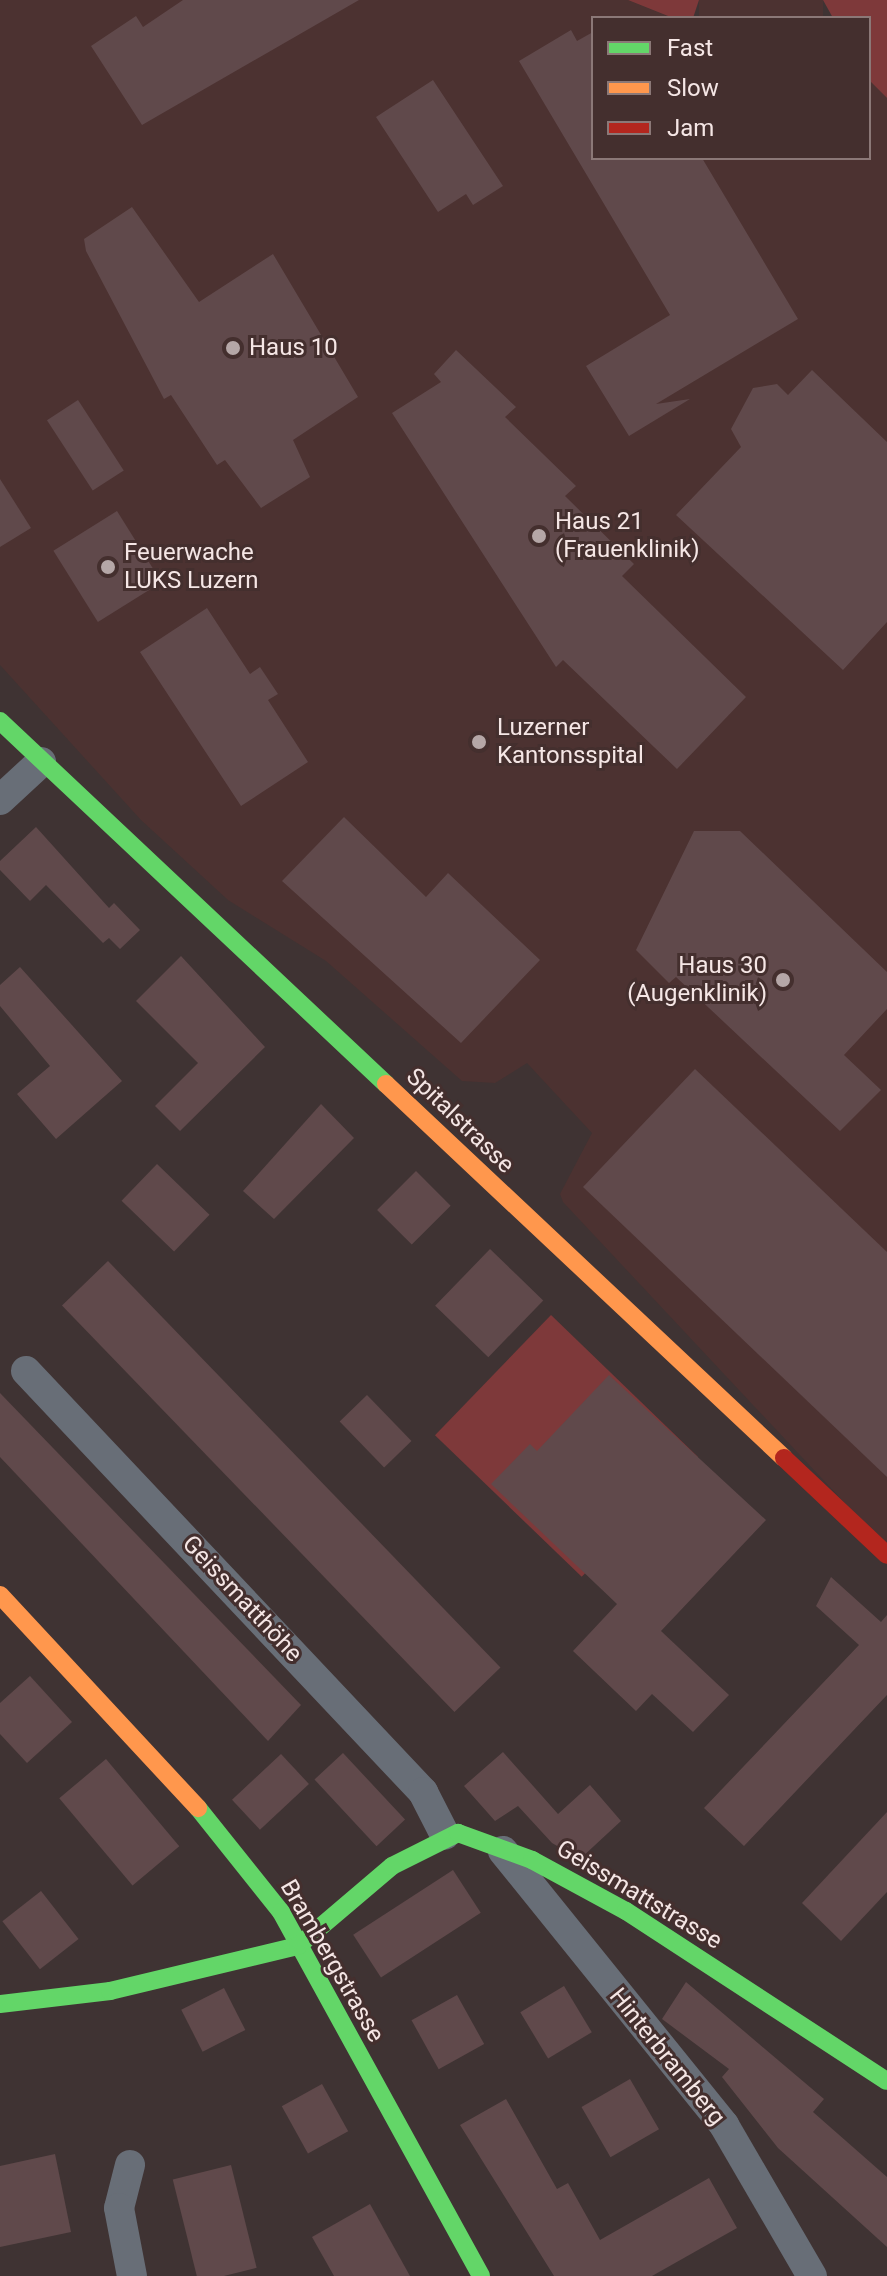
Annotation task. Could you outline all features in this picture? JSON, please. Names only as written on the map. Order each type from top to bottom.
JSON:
[{"type":"street","name":"Spitalstrasse","points":[[0,721],[887,1555]]},
{"type":"street","points":[[0,800],[41,762]]},
{"type":"street","name":"Geissmatthöhe","points":[[26,1371],[423,1792],[445,1835]]},
{"type":"street","name":"Brambergstrasse","points":[[0,1595],[206,1816],[281,1912],[481,2276]]},
{"type":"street","points":[[0,2004],[110,1991],[298,1946],[392,1866],[445,1835]]},
{"type":"street","name":"Geissmattstrasse","points":[[445,1835],[469,1835],[626,1911],[887,2081]]},
{"type":"street","name":"Hinterbramberg","points":[[503,1851],[724,2125],[812,2276]]},
{"type":"street","points":[[130,2165],[119,2208],[132,2276]]},
{"type":"shaded area","name":"Luzerner Kantonsspital","points":[[0,0],[628,0],[668,16],[591,16],[591,160],[871,160],[871,82],[887,98],[887,1548],[563,1202],[560,1194],[592,1133],[527,1063],[495,1083],[462,1081],[326,961],[228,900],[141,820],[0,665]]},
{"type":"shaded area","points":[[628,0],[699,0],[694,16],[668,16]]},
{"type":"shaded area","points":[[699,0],[823,0],[823,16],[699,16]]},
{"type":"shaded area","points":[[823,0],[887,0],[887,98],[871,82],[871,16],[832,16]]},
{"type":"shaded area","points":[[551,1315],[698,1457],[582,1577],[435,1435]]},
{"type":"building","points":[[183,0],[359,0],[142,125],[91,46],[136,16],[143,27]]},
{"type":"building","points":[[571,30],[577,41],[591,33],[591,160],[703,160],[798,319],[656,404],[690,399],[629,436],[586,366],[670,315],[519,61]]},
{"type":"building","points":[[433,80],[503,186],[473,205],[466,194],[438,212],[376,117]]},
{"type":"building","name":"Haus 10","points":[[132,207],[199,302],[273,254],[358,397],[293,440],[310,477],[261,508],[225,460],[217,465],[171,395],[164,399],[86,251],[84,239]]},
{"type":"building","name":"Haus 21 (Frauenklinik)","points":[[456,350],[516,407],[505,417],[576,486],[565,496],[634,564],[622,576],[746,697],[677,769],[563,660],[556,667],[392,413],[441,382],[434,374]]},
{"type":"building","points":[[812,370],[887,442],[887,622],[843,670],[676,515],[741,447],[731,429],[753,388],[777,384],[788,395]]},
{"type":"building","points":[[78,400],[124,470],[93,491],[47,420]]},
{"type":"building","points":[[0,479],[31,528],[0,547]]},
{"type":"building","name":"Feuerwache LUKS Luzern","points":[[117,511],[162,582],[98,622],[53,551]]},
{"type":"building","points":[[207,608],[250,674],[260,667],[278,694],[268,700],[308,762],[241,806],[140,652]]},
{"type":"building","points":[[344,817],[426,897],[448,873],[540,960],[461,1043],[282,881]]},
{"type":"building","points":[[36,827],[109,908],[114,903],[140,930],[120,949],[109,938],[103,943],[46,885],[30,901],[0,870],[0,861]]},
{"type":"building","name":"Haus 30 (Augenklinik)","points":[[694,831],[740,831],[887,972],[887,1009],[844,1055],[881,1090],[840,1131],[676,977],[669,983],[636,950]]},
{"type":"building","points":[[181,956],[265,1047],[180,1131],[155,1106],[198,1063],[136,1001]]},
{"type":"building","points":[[20,967],[122,1081],[56,1139],[17,1094],[50,1066],[0,1006],[0,985]]},
{"type":"building","points":[[695,1069],[887,1252],[887,1477],[583,1187]]},
{"type":"building","points":[[321,1104],[354,1138],[274,1219],[243,1191]]},
{"type":"building","points":[[157,1164],[210,1215],[174,1251],[122,1201]]},
{"type":"building","points":[[416,1171],[451,1206],[412,1245],[377,1210]]},
{"type":"building","points":[[490,1249],[543,1300],[488,1357],[435,1306]]},
{"type":"building","points":[[108,1261],[500,1667],[454,1712],[62,1305]]},
{"type":"building","points":[[609,1375],[766,1520],[661,1631],[729,1695],[693,1732],[652,1694],[636,1711],[573,1651],[617,1604],[491,1484],[530,1444],[537,1451]]},
{"type":"building","points":[[0,1393],[301,1705],[268,1741],[0,1457]]},
{"type":"building","points":[[367,1395],[411,1441],[384,1467],[340,1421]]},
{"type":"building","points":[[831,1577],[881,1622],[887,1615],[887,1695],[744,1846],[704,1808],[859,1645],[816,1606]]},
{"type":"building","points":[[30,1676],[72,1722],[27,1763],[0,1734],[0,1703]]},
{"type":"building","points":[[503,1752],[558,1814],[590,1785],[621,1821],[580,1859],[552,1843],[518,1806],[495,1821],[464,1786]]},
{"type":"building","points":[[343,1753],[405,1820],[377,1846],[314,1780]]},
{"type":"building","points":[[281,1754],[309,1784],[260,1830],[232,1800]]},
{"type":"building","points":[[106,1759],[179,1846],[133,1886],[59,1798]]},
{"type":"building","points":[[887,1812],[887,1892],[841,1941],[802,1903]]},
{"type":"building","points":[[453,1870],[481,1913],[381,1978],[353,1935]]},
{"type":"building","points":[[41,1891],[79,1939],[40,1969],[2,1921]]},
{"type":"building","points":[[686,1982],[824,2099],[813,2112],[887,2177],[887,2247],[778,2148],[722,2077],[729,2069],[662,2019]]},
{"type":"building","points":[[564,1986],[592,2032],[548,2059],[520,2012]]},
{"type":"building","points":[[224,1988],[245,2030],[203,2052],[181,2010]]},
{"type":"building","points":[[457,1995],[484,2044],[439,2069],[412,2020]]},
{"type":"building","points":[[630,2079],[659,2129],[611,2157],[582,2107]]},
{"type":"building","points":[[322,2084],[348,2131],[308,2154],[282,2106]]},
{"type":"building","points":[[506,2099],[557,2189],[568,2183],[600,2240],[709,2178],[737,2228],[652,2276],[554,2276],[460,2125]]},
{"type":"building","points":[[55,2154],[71,2232],[0,2247],[0,2166]]},
{"type":"building","points":[[231,2165],[257,2268],[224,2276],[197,2276],[173,2180]]},
{"type":"building","points":[[370,2204],[410,2276],[334,2276],[312,2237]]},
{"type":"traffic: fast","points":[[0,721],[386,1084]]},
{"type":"traffic: fast","points":[[198,1808],[281,1912],[481,2276]]},
{"type":"traffic: fast","points":[[0,2004],[110,1991],[298,1946],[392,1866],[458,1833],[532,1860],[626,1911],[887,2081]]},
{"type":"traffic: slow","points":[[386,1084],[784,1458]]},
{"type":"traffic: slow","points":[[0,1595],[198,1808]]},
{"type":"traffic: jam","points":[[784,1458],[887,1555]]},
{"type":"place","name":"Haus 10","points":[[233,348]]},
{"type":"place","name":"Haus 21 (Frauenklinik)","points":[[539,536]]},
{"type":"place","name":"Feuerwache LUKS Luzern","points":[[108,567]]},
{"type":"place","name":"Luzerner Kantonsspital","points":[[479,742]]},
{"type":"place","name":"Haus 30 (Augenklinik)","points":[[783,980]]}]
